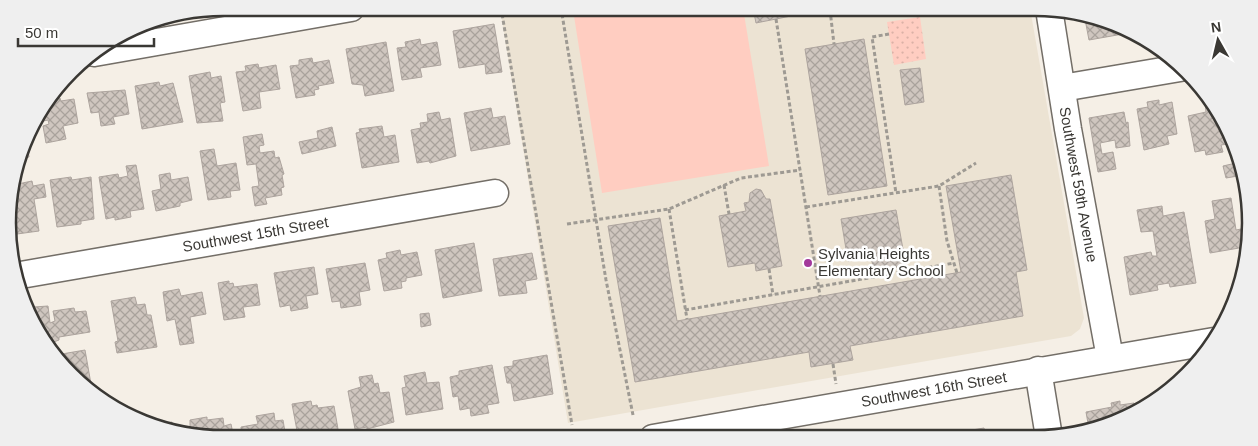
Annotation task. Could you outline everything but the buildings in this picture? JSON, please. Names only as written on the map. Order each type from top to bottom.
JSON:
[{"type":"street","points":[[109,50],[305,16]]},
{"type":"street","name":"Southwest 59th Avenue","points":[[1050,17],[1110,358]]},
{"type":"street","points":[[1062,88],[1172,69]]},
{"type":"street","name":"Southwest 15th Street","points":[[23,275],[495,194]]},
{"type":"street","name":"Southwest 16th Street","points":[[698,430],[1204,343]]},
{"type":"street","points":[[1038,370],[1048,429]]},
{"type":"path","points":[[502,16],[531,196],[572,425]]},
{"type":"path","points":[[562,16],[597,220],[633,414]]},
{"type":"path","points":[[831,16],[834,44]]},
{"type":"path","points":[[776,19],[820,296]]},
{"type":"path","points":[[889,34],[872,37],[896,192]]},
{"type":"path","points":[[806,207],[939,186],[976,163]]},
{"type":"path","points":[[567,224],[669,209],[741,178],[800,170]]},
{"type":"path","points":[[724,185],[729,214]]},
{"type":"path","points":[[939,186],[947,241],[957,273]]},
{"type":"path","points":[[669,209],[687,320]]},
{"type":"path","points":[[685,310],[954,263]]},
{"type":"path","points":[[769,269],[773,295]]},
{"type":"path","points":[[833,364],[837,387]]},
{"type":"shaded area","name":"Sylvania Heights Elementary School","points":[[501,16],[1031,16],[1084,318],[1080,329],[1071,336],[568,423]]},
{"type":"shaded area","points":[[574,16],[744,16],[769,166],[602,193]]},
{"type":"shaded area","points":[[920,17],[926,59],[894,65],[887,22]]},
{"type":"place","name":"Sylvania Heights Elementary School","points":[[808,263]]}]
